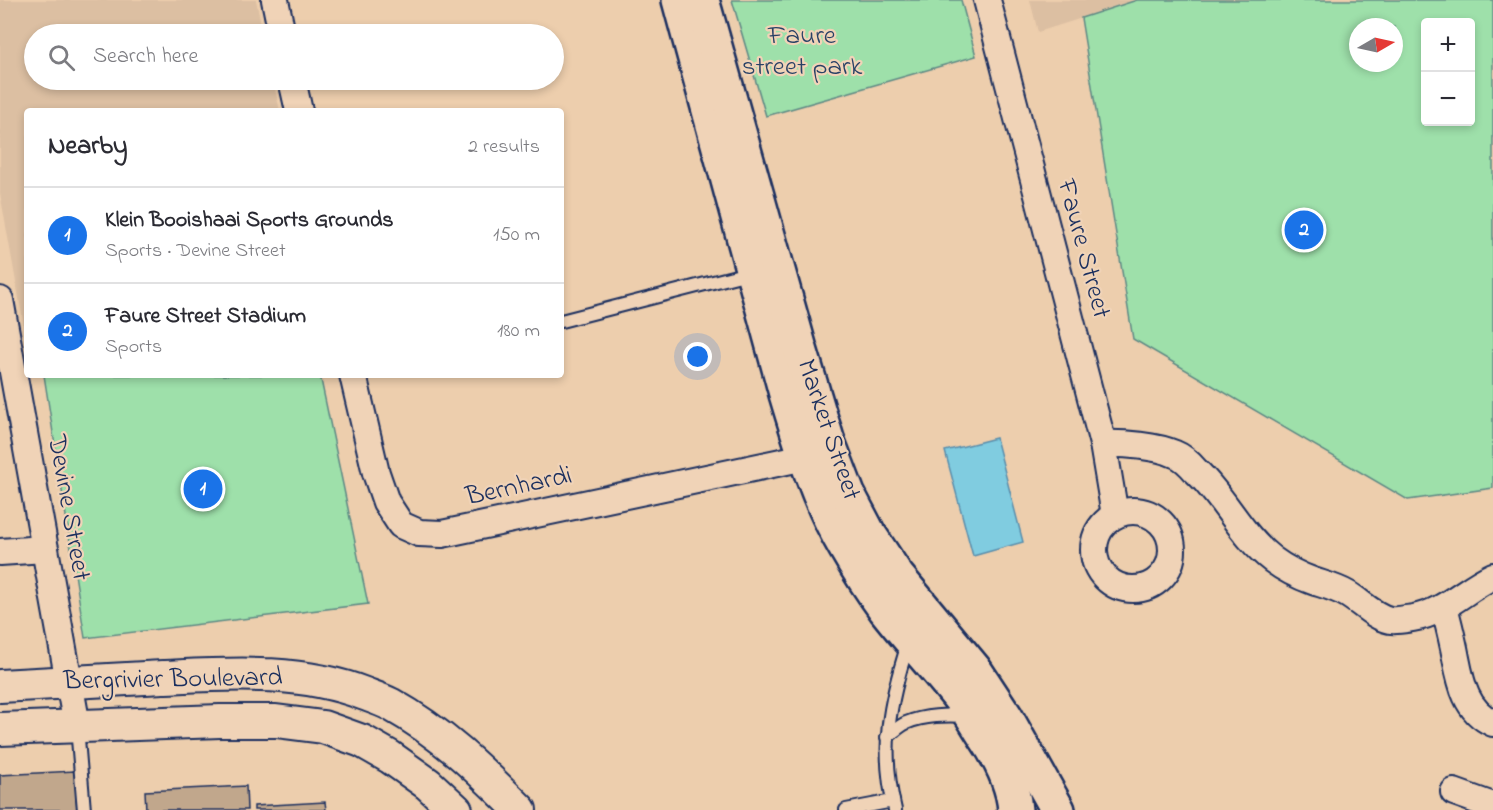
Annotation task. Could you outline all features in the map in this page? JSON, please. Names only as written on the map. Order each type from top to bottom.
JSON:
[{"type":"main road","name":"Market Street","points":[[679,0],[786,394],[820,499],[845,547],[884,607],[963,702],[1000,760],[1009,783],[1015,810]]},
{"type":"main road","name":"Market Street","points":[[702,0],[800,349],[827,440],[848,494],[869,534],[897,576],[981,679],[1006,717],[1058,810]]},
{"type":"street","points":[[275,0],[280,24]]},
{"type":"street","name":"Faure Street","points":[[987,0],[1103,444],[1115,515]]},
{"type":"street","points":[[294,90],[297,108]]},
{"type":"street","name":"Devine Street","points":[[0,300],[8,380],[45,549],[77,726]]},
{"type":"street","name":"Bernhardi","points":[[354,378],[376,472],[386,502],[401,525],[419,533],[442,534],[805,458]]},
{"type":"street","points":[[1103,444],[1123,444],[1163,450],[1183,458],[1209,483],[1249,537],[1273,560],[1289,571],[1347,594],[1390,620],[1428,614],[1444,607],[1493,576]]},
{"type":"street","points":[[0,552],[45,549]]},
{"type":"street","points":[[1444,607],[1467,700],[1484,717]]},
{"type":"street","name":"Bergrivier Boulevard","points":[[0,686],[231,674],[284,676],[329,682],[388,703],[420,722],[451,744],[520,810]]},
{"type":"street","name":"Bergrivier Boulevard","points":[[0,729],[220,721],[276,721],[323,728],[362,741],[390,757],[428,784],[456,810]]},
{"type":"street","points":[[1454,792],[1493,806]]},
{"type":"lane","points":[[564,320],[753,271]]},
{"type":"lane","points":[[846,810],[894,806],[887,762],[887,737],[895,688],[910,638]]},
{"type":"lane","points":[[887,737],[904,724],[919,719],[941,715],[972,716]]},
{"type":"lane","points":[[77,726],[84,810]]},
{"type":"shaded area","points":[[0,0],[256,0],[261,24],[24,24],[24,90],[275,90],[279,108],[24,108],[24,326],[0,193]]},
{"type":"shaded area","points":[[1030,0],[1139,0],[1038,32]]},
{"type":"green space","name":"Faure street park","points":[[732,0],[961,0],[976,56],[766,116]]},
{"type":"green space","points":[[1137,0],[1493,0],[1493,488],[1408,500],[1133,339],[1081,18]]},
{"type":"green space","points":[[44,378],[321,378],[368,604],[85,638]]},
{"type":"water","points":[[996,438],[1023,542],[973,556],[945,451]]},
{"type":"building","points":[[75,771],[77,810],[0,810],[0,775]]},
{"type":"building","points":[[246,786],[247,810],[146,810],[145,791]]},
{"type":"building","points":[[325,802],[326,810],[254,810],[254,806]]},
{"type":"place","name":"Faure Street Stadium","points":[[1304,230]]},
{"type":"place","name":"Klein Booishaai Sports Grounds","points":[[203,489]]}]
